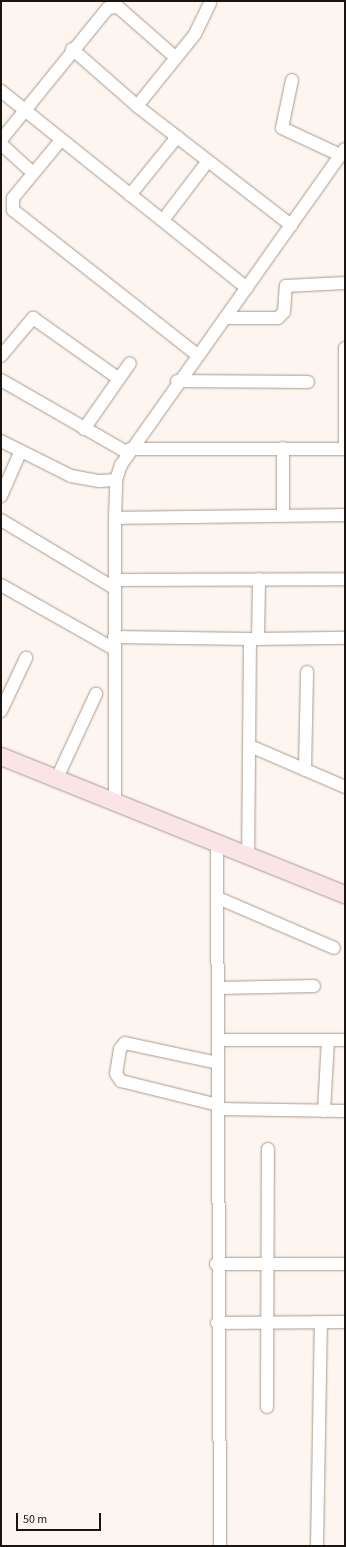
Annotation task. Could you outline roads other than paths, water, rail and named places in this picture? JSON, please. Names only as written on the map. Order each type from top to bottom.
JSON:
[{"type":"street","points":[[137,106],[205,20],[210,3]]},
{"type":"street","points":[[1,140],[72,49],[112,6],[118,7],[176,58]]},
{"type":"street","points":[[72,49],[137,106],[291,226]]},
{"type":"street","points":[[115,801],[114,637],[116,480],[129,451],[196,354],[247,288],[342,152],[282,128],[292,80]]},
{"type":"street","points":[[1,91],[247,288]]},
{"type":"street","points":[[130,195],[177,137]]},
{"type":"street","points":[[61,140],[13,198],[13,210],[196,354]]},
{"type":"street","points":[[1,144],[33,173]]},
{"type":"street","points":[[163,220],[208,161]]},
{"type":"street","points":[[225,318],[278,318],[284,312],[286,286],[345,283]]},
{"type":"street","points":[[1,356],[30,320],[38,319],[119,379]]},
{"type":"street","points":[[1,380],[84,429],[129,451],[283,448],[345,449],[345,348]]},
{"type":"street","points":[[84,429],[130,363]]},
{"type":"street","points":[[177,382],[308,382]]},
{"type":"street","points":[[1,441],[20,453],[83,480],[116,480]]},
{"type":"street","points":[[283,448],[283,514]]},
{"type":"street","points":[[1,496],[20,453]]},
{"type":"street","points":[[115,518],[283,514],[345,515]]},
{"type":"street","points":[[1,520],[115,584],[258,579],[345,579]]},
{"type":"street","points":[[248,854],[250,746],[258,579]]},
{"type":"street","points":[[1,585],[114,649]]},
{"type":"street","points":[[114,637],[254,639],[345,638]]},
{"type":"street","points":[[1,711],[26,658]]},
{"type":"street","points":[[305,770],[307,672]]},
{"type":"street","points":[[57,778],[96,694]]},
{"type":"street","points":[[250,746],[345,787]]},
{"type":"street","points":[[1,756],[345,894]]},
{"type":"street","points":[[217,842],[219,988],[216,1264],[220,1546]]},
{"type":"street","points":[[218,898],[334,948]]},
{"type":"street","points":[[219,988],[314,986]]},
{"type":"street","points":[[218,1040],[345,1040]]},
{"type":"street","points":[[324,1111],[328,1040]]},
{"type":"street","points":[[218,1063],[125,1043],[120,1049],[116,1074],[121,1081],[218,1107],[345,1111]]},
{"type":"street","points":[[267,1407],[266,1323],[268,1149]]},
{"type":"street","points":[[216,1264],[267,1266],[345,1264]]},
{"type":"street","points":[[317,1546],[321,1322]]},
{"type":"street","points":[[217,1323],[345,1322]]}]
